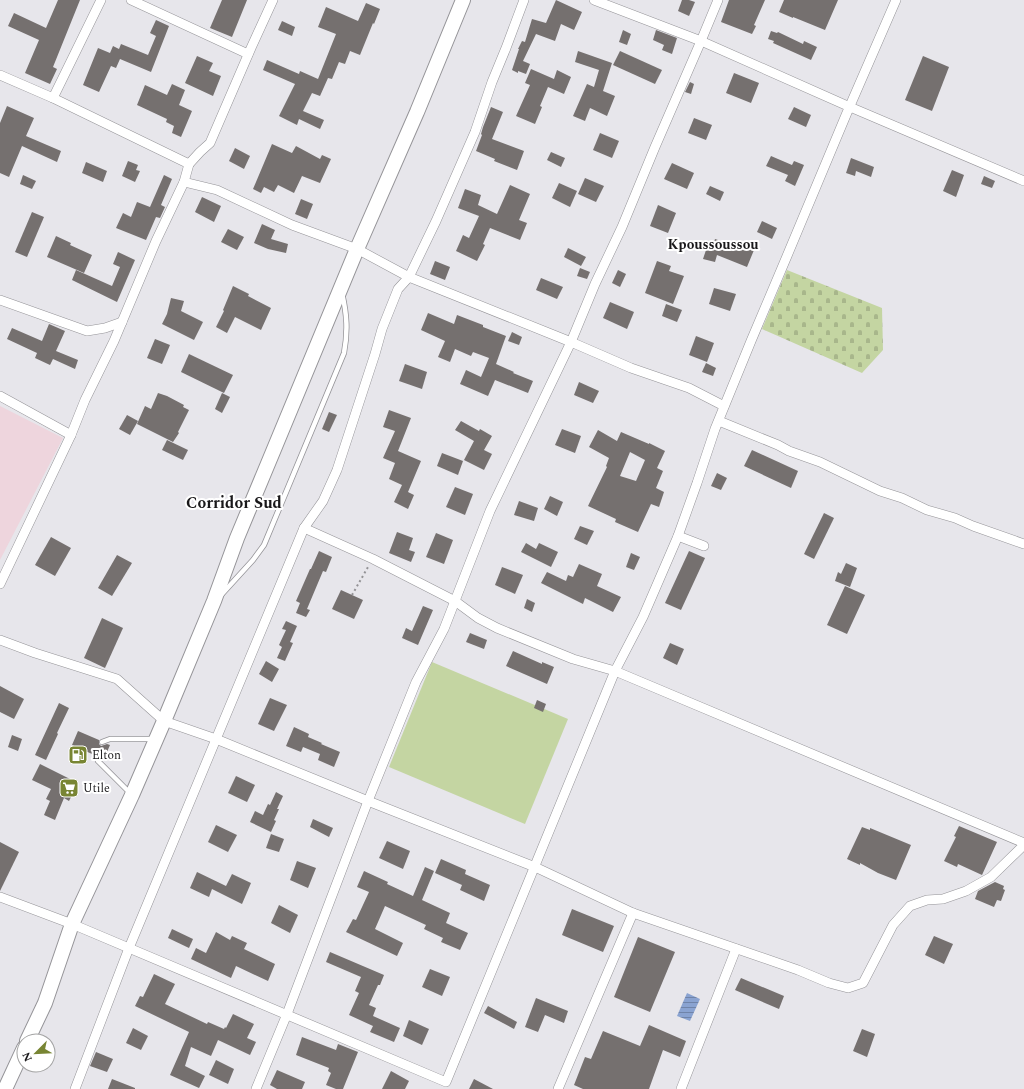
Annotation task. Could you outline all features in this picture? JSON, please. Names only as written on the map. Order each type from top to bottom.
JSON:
[{"type":"highway","points":[[31,1033],[45,1003],[72,924],[132,795],[164,721],[212,604],[237,538],[341,287],[417,112],[463,0]]},
{"type":"highway","points":[[5,1089],[16,1065]]},
{"type":"street","points":[[53,98],[101,0]]},
{"type":"street","points":[[131,0],[248,54]]},
{"type":"street","points":[[0,584],[71,435],[85,400],[114,342],[156,241],[184,182],[189,164],[210,143],[273,0]]},
{"type":"street","points":[[75,1089],[129,948],[304,528],[323,501],[337,470],[382,329],[398,289],[409,277],[436,221],[475,132],[492,82],[524,0]]},
{"type":"street","points":[[594,0],[702,41],[850,107],[1024,180]]},
{"type":"street","points":[[256,1089],[287,1014],[368,801],[416,682],[444,629],[490,511],[571,342],[702,41],[718,0]]},
{"type":"street","points":[[0,897],[72,924],[287,1014],[445,1085],[615,671],[643,617],[678,536],[724,406],[896,0]]},
{"type":"street","points":[[0,75],[53,98],[189,164]]},
{"type":"street","points":[[184,182],[217,190],[292,225],[357,249],[409,277],[571,342],[631,368],[689,388],[724,406]]},
{"type":"street","points":[[0,300],[87,331],[105,328],[122,322]]},
{"type":"street","points":[[0,396],[71,435]]},
{"type":"street","points":[[719,421],[778,445],[788,451],[820,462],[880,491],[902,498],[927,510],[955,518],[1024,544]]},
{"type":"street","points":[[0,640],[35,653],[117,679],[164,721],[216,739],[535,868],[633,913],[798,970],[829,983],[848,988],[863,983],[894,925],[910,906],[927,900],[943,899],[966,891],[991,877],[1024,844],[615,671],[573,658],[497,628],[478,618],[455,601],[373,559],[304,528]]},
{"type":"street","points":[[678,536],[704,546]]},
{"type":"street","points":[[558,1089],[633,913]]},
{"type":"street","points":[[681,1089],[736,949]]},
{"type":"lane","points":[[212,604],[253,560],[264,545],[344,353],[347,320],[341,287]]},
{"type":"lane","points":[[102,742],[110,739],[156,739]]},
{"type":"lane","points":[[96,755],[98,761],[132,795]]},
{"type":"path","points":[[352,595],[373,559]]},
{"type":"shaded area","points":[[0,406],[63,438],[0,560]]},
{"type":"green space","points":[[787,270],[882,308],[883,350],[862,373],[762,329]]},
{"type":"green space","points":[[432,662],[568,719],[525,824],[389,767]]},
{"type":"water","points":[[687,993],[700,999],[690,1021],[677,1016]]},
{"type":"building","points":[[58,0],[80,0],[53,67],[57,69],[50,84],[25,73],[39,40],[8,26],[14,13],[46,28]]},
{"type":"building","points":[[222,0],[247,0],[232,37],[210,28]]},
{"type":"building","points":[[556,0],[582,12],[574,30],[561,24],[555,41],[536,34],[523,61],[530,64],[526,74],[518,71],[518,73],[512,70],[518,49],[522,41],[525,42],[532,19],[546,23]]},
{"type":"building","points":[[682,0],[695,2],[689,16],[678,11]]},
{"type":"building","points":[[729,0],[765,0],[754,25],[756,26],[752,34],[721,22]]},
{"type":"building","points":[[784,0],[838,0],[825,30],[779,12]]},
{"type":"building","points":[[366,3],[380,9],[360,55],[350,51],[345,64],[339,62],[332,79],[328,78],[320,96],[312,93],[303,111],[324,120],[320,129],[299,119],[297,125],[279,116],[295,84],[263,70],[267,60],[299,74],[300,71],[318,79],[336,34],[318,27],[326,7],[358,21]]},
{"type":"building","points":[[156,20],[169,26],[151,72],[120,59],[116,68],[111,66],[99,92],[83,85],[98,48],[110,53],[113,46],[119,49],[121,44],[148,55],[156,36],[150,33]]},
{"type":"building","points":[[282,21],[295,27],[292,36],[278,30]]},
{"type":"building","points":[[623,30],[631,34],[627,45],[619,42]]},
{"type":"building","points":[[656,30],[677,38],[672,54],[662,50],[664,45],[653,40]]},
{"type":"building","points":[[771,31],[778,32],[803,44],[804,41],[817,47],[811,60],[773,43],[774,41],[768,39]]},
{"type":"building","points":[[578,51],[612,63],[603,91],[615,96],[607,116],[590,108],[585,121],[573,116],[587,84],[594,87],[599,70],[575,62]]},
{"type":"building","points":[[620,51],[662,70],[655,84],[613,65]]},
{"type":"building","points":[[197,56],[213,63],[209,71],[221,76],[213,96],[185,83]]},
{"type":"building","points":[[923,56],[949,67],[932,111],[905,100]]},
{"type":"building","points":[[531,69],[554,79],[557,70],[571,77],[564,94],[548,87],[540,106],[542,107],[535,124],[516,116],[530,85],[525,83]]},
{"type":"building","points":[[734,73],[759,83],[751,103],[726,93]]},
{"type":"building","points":[[690,82],[694,84],[691,94],[685,92]]},
{"type":"building","points":[[172,84],[185,90],[179,105],[192,111],[181,137],[172,133],[174,126],[166,122],[167,119],[137,105],[145,85],[167,95]]},
{"type":"building","points":[[7,106],[34,118],[26,136],[61,151],[57,162],[22,146],[9,177],[0,173],[0,123]]},
{"type":"building","points":[[491,107],[503,112],[492,139],[524,151],[517,170],[494,161],[495,159],[476,151]]},
{"type":"building","points":[[794,107],[811,115],[806,127],[788,119]]},
{"type":"building","points":[[694,118],[712,125],[706,140],[688,133]]},
{"type":"building","points":[[600,133],[619,141],[612,158],[593,150]]},
{"type":"building","points":[[272,144],[292,153],[296,146],[320,159],[322,155],[331,159],[320,183],[302,176],[294,193],[278,185],[274,192],[264,187],[261,193],[253,189]]},
{"type":"building","points":[[235,148],[250,156],[244,169],[229,161]]},
{"type":"building","points":[[551,152],[565,158],[561,167],[547,160]]},
{"type":"building","points":[[771,156],[792,165],[794,161],[804,165],[795,186],[785,181],[788,175],[766,166]]},
{"type":"building","points":[[851,158],[874,167],[871,177],[856,171],[855,176],[846,173]]},
{"type":"building","points":[[128,161],[138,165],[136,170],[140,171],[135,182],[122,176]]},
{"type":"building","points":[[86,162],[107,171],[103,182],[82,173]]},
{"type":"building","points":[[672,163],[694,173],[687,189],[664,179]]},
{"type":"building","points":[[952,170],[964,175],[956,197],[943,191]]},
{"type":"building","points":[[23,175],[36,181],[32,189],[20,184]]},
{"type":"building","points":[[164,175],[172,179],[161,205],[165,207],[160,218],[156,217],[146,240],[116,228],[123,213],[131,217],[137,202],[150,207]]},
{"type":"building","points":[[984,176],[995,181],[992,188],[981,184]]},
{"type":"building","points":[[585,178],[604,186],[596,202],[578,194]]},
{"type":"building","points":[[559,183],[577,191],[570,207],[552,198]]},
{"type":"building","points":[[510,185],[530,194],[519,220],[527,223],[520,240],[490,228],[483,244],[485,245],[477,261],[456,251],[463,235],[469,238],[479,216],[458,208],[465,189],[481,195],[478,205],[497,214]]},
{"type":"building","points":[[710,186],[724,192],[720,201],[706,194]]},
{"type":"building","points":[[202,197],[221,206],[214,222],[195,212]]},
{"type":"building","points":[[301,199],[313,204],[307,219],[295,214]]},
{"type":"building","points":[[658,205],[676,213],[668,233],[650,226]]},
{"type":"building","points":[[32,212],[44,217],[27,257],[15,252]]},
{"type":"building","points":[[762,221],[777,228],[772,239],[757,232]]},
{"type":"building","points":[[262,224],[275,230],[271,239],[288,244],[286,253],[268,249],[254,243]]},
{"type":"building","points":[[228,229],[244,237],[237,250],[221,242]]},
{"type":"building","points":[[56,236],[71,243],[70,245],[92,255],[84,273],[47,257]]},
{"type":"building","points":[[715,239],[733,245],[734,242],[754,250],[747,267],[717,255],[715,262],[703,259],[706,250],[711,251]]},
{"type":"building","points":[[568,248],[586,257],[581,266],[564,257]]},
{"type":"building","points":[[118,252],[135,260],[117,302],[72,280],[76,270],[112,286],[120,267],[113,264]]},
{"type":"building","points":[[435,261],[450,267],[445,280],[430,274]]},
{"type":"building","points":[[657,261],[671,266],[669,271],[684,276],[673,304],[645,293]]},
{"type":"building","points":[[580,268],[590,272],[587,279],[577,276]]},
{"type":"building","points":[[618,270],[626,274],[620,287],[612,283]]},
{"type":"building","points":[[541,278],[563,287],[557,299],[536,290]]},
{"type":"building","points":[[233,286],[271,308],[261,330],[235,317],[227,333],[216,327],[224,311],[223,310]]},
{"type":"building","points":[[714,288],[736,294],[730,311],[709,304]]},
{"type":"building","points":[[171,298],[184,301],[181,311],[203,322],[194,340],[162,324],[167,314]]},
{"type":"building","points":[[610,302],[634,312],[627,329],[603,318]]},
{"type":"building","points":[[666,304],[682,310],[677,322],[662,316]]},
{"type":"building","points":[[428,313],[454,324],[457,315],[506,336],[496,364],[533,381],[528,393],[495,380],[488,396],[460,384],[466,370],[481,377],[489,358],[473,352],[471,356],[455,349],[450,362],[438,357],[445,341],[421,330]]},
{"type":"building","points":[[49,324],[65,331],[56,351],[78,360],[75,369],[53,359],[50,365],[35,358],[37,353],[7,339],[12,328],[42,341]]},
{"type":"building","points":[[512,332],[522,337],[519,345],[508,341]]},
{"type":"building","points":[[696,336],[714,343],[707,362],[689,355]]},
{"type":"building","points":[[155,339],[170,345],[162,364],[147,358]]},
{"type":"building","points":[[189,354],[233,375],[224,393],[181,372]]},
{"type":"building","points":[[706,363],[716,368],[713,376],[702,372]]},
{"type":"building","points":[[405,364],[427,372],[422,389],[399,381]]},
{"type":"building","points":[[579,382],[599,391],[593,403],[574,395]]},
{"type":"building","points":[[158,393],[184,405],[183,407],[189,410],[178,432],[179,433],[173,442],[137,424],[145,406],[151,409]]},
{"type":"building","points":[[222,393],[230,397],[222,413],[215,409]]},
{"type":"building","points":[[389,410],[411,418],[398,451],[421,461],[408,492],[414,495],[408,509],[394,502],[402,485],[389,479],[395,463],[383,458],[395,431],[383,427]]},
{"type":"building","points":[[329,412],[337,415],[329,432],[322,429]]},
{"type":"building","points":[[127,415],[138,421],[130,435],[119,429]]},
{"type":"building","points":[[461,421],[492,436],[484,450],[492,454],[484,470],[464,460],[474,441],[455,430]]},
{"type":"building","points":[[562,429],[581,436],[575,453],[555,445]]},
{"type":"building","points":[[598,430],[617,441],[621,432],[665,451],[657,468],[663,471],[656,488],[664,492],[659,507],[651,504],[638,532],[615,522],[616,519],[588,506],[607,467],[609,458],[589,447]],"holes":[[[630,452],[645,460],[636,481],[620,476]]]},
{"type":"building","points":[[167,440],[188,450],[183,460],[162,450]]},
{"type":"building","points":[[752,450],[798,471],[791,488],[744,466]]},
{"type":"building","points":[[442,453],[463,461],[458,475],[437,466]]},
{"type":"building","points":[[717,473],[727,478],[721,490],[711,486]]},
{"type":"building","points":[[455,487],[473,494],[465,515],[446,507]]},
{"type":"building","points":[[550,496],[563,502],[557,516],[544,509]]},
{"type":"building","points":[[519,501],[538,508],[534,521],[514,515]]},
{"type":"building","points":[[824,513],[834,518],[814,559],[804,554]]},
{"type":"building","points":[[580,526],[594,531],[587,545],[574,539]]},
{"type":"building","points":[[397,532],[413,538],[409,550],[415,552],[411,562],[389,553]]},
{"type":"building","points":[[436,533],[453,540],[444,564],[426,557]]},
{"type":"building","points":[[51,537],[71,548],[55,576],[35,565]]},
{"type":"building","points":[[526,543],[536,549],[539,543],[558,552],[551,567],[521,552]]},
{"type":"building","points":[[319,551],[332,557],[326,572],[323,571],[307,609],[310,610],[306,617],[296,613],[300,603],[296,601]]},
{"type":"building","points":[[689,551],[705,558],[681,610],[665,603]]},
{"type":"building","points":[[631,553],[640,557],[634,570],[626,567]]},
{"type":"building","points":[[117,555],[132,563],[112,596],[98,588]]},
{"type":"building","points":[[846,563],[857,568],[850,587],[835,581],[838,572],[841,574]]},
{"type":"building","points":[[579,564],[602,574],[597,586],[621,597],[613,612],[585,598],[583,604],[541,583],[547,572],[566,581],[568,575],[573,577]]},
{"type":"building","points":[[502,567],[523,575],[515,594],[495,585]]},
{"type":"building","points":[[845,586],[865,595],[847,634],[827,625]]},
{"type":"building","points":[[341,590],[363,600],[354,619],[332,609]]},
{"type":"building","points":[[527,599],[535,603],[532,612],[524,608]]},
{"type":"building","points":[[423,606],[433,610],[418,645],[402,638],[406,628],[412,631]]},
{"type":"building","points":[[102,618],[123,628],[105,668],[84,658]]},
{"type":"building","points":[[286,621],[297,626],[290,642],[293,643],[285,661],[277,658],[282,647],[279,645],[286,630],[282,629]]},
{"type":"building","points":[[470,633],[487,640],[484,649],[466,642]]},
{"type":"building","points":[[670,643],[684,649],[677,665],[663,658]]},
{"type":"building","points":[[513,651],[542,664],[542,662],[554,667],[547,684],[506,666]]},
{"type":"building","points":[[266,661],[279,669],[272,682],[259,674]]},
{"type":"building","points":[[0,686],[24,699],[14,719],[0,712]]},
{"type":"building","points":[[270,698],[287,705],[274,731],[258,724]]},
{"type":"building","points":[[537,700],[546,704],[543,712],[534,708]]},
{"type":"building","points":[[59,703],[69,708],[46,760],[35,755]]},
{"type":"building","points":[[294,727],[309,734],[308,737],[340,752],[334,767],[318,760],[320,754],[303,747],[301,752],[286,746]]},
{"type":"building","points":[[78,731],[99,740],[99,744],[101,746],[107,744],[110,745],[104,759],[97,751],[92,754],[72,745]]},
{"type":"building","points":[[12,735],[22,739],[18,751],[8,747]]},
{"type":"building","points":[[40,764],[78,783],[69,801],[64,798],[55,820],[44,815],[50,801],[46,799],[51,789],[32,780]]},
{"type":"building","points":[[236,776],[255,785],[247,802],[228,793]]},
{"type":"building","points":[[276,792],[283,796],[277,809],[279,809],[274,820],[276,821],[271,832],[250,822],[255,811],[263,815]]},
{"type":"building","points":[[313,819],[333,828],[329,837],[310,827]]},
{"type":"building","points":[[216,825],[237,835],[228,852],[208,842]]},
{"type":"building","points":[[959,826],[997,842],[982,875],[958,864],[957,867],[944,861],[956,837],[954,836]]},
{"type":"building","points":[[862,827],[870,830],[870,828],[911,845],[896,880],[878,873],[860,863],[860,865],[847,859]]},
{"type":"building","points":[[271,834],[284,839],[279,852],[266,848]]},
{"type":"building","points":[[387,841],[410,851],[403,869],[379,858]]},
{"type":"building","points":[[0,842],[19,852],[0,891]]},
{"type":"building","points":[[441,859],[466,870],[465,874],[490,885],[484,901],[460,890],[462,885],[435,873]]},
{"type":"building","points":[[297,861],[316,868],[308,888],[290,880]]},
{"type":"building","points":[[425,867],[434,871],[422,900],[450,913],[446,923],[468,933],[460,950],[441,942],[443,938],[424,929],[426,925],[385,906],[375,929],[403,943],[397,956],[346,932],[353,919],[356,920],[369,892],[357,887],[364,871],[413,896]]},
{"type":"building","points":[[197,872],[226,886],[232,874],[251,883],[242,904],[212,889],[209,897],[190,888]]},
{"type":"building","points":[[995,882],[1004,886],[1003,889],[1005,890],[1001,901],[997,900],[994,907],[975,899],[978,891]]},
{"type":"building","points":[[279,905],[298,915],[290,933],[271,923]]},
{"type":"building","points":[[572,909],[614,926],[603,952],[562,935]]},
{"type":"building","points":[[172,929],[193,939],[189,948],[168,938]]},
{"type":"building","points":[[216,932],[230,940],[232,936],[247,943],[244,949],[275,964],[268,981],[236,966],[231,978],[191,959],[196,948],[206,953]]},
{"type":"building","points":[[934,936],[953,944],[944,964],[925,955]]},
{"type":"building","points":[[638,937],[675,952],[650,1012],[614,997]]},
{"type":"building","points":[[330,952],[384,975],[369,1005],[376,1008],[373,1016],[400,1028],[394,1042],[370,1032],[373,1026],[349,1015],[359,993],[355,991],[361,977],[326,962]]},
{"type":"building","points":[[430,969],[450,977],[442,996],[422,987]]},
{"type":"building","points":[[154,974],[175,984],[165,1004],[207,1024],[208,1022],[224,1029],[225,1027],[226,1028],[233,1014],[254,1024],[247,1038],[256,1042],[250,1055],[218,1040],[211,1056],[191,1047],[185,1066],[205,1076],[199,1088],[170,1075],[189,1032],[135,1006],[140,996],[143,997]]},
{"type":"building","points":[[741,978],[784,996],[779,1009],[735,990]]},
{"type":"building","points":[[536,998],[568,1011],[564,1023],[545,1015],[538,1032],[525,1027]]},
{"type":"building","points":[[488,1006],[517,1022],[514,1029],[484,1013]]},
{"type":"building","points":[[409,1020],[429,1029],[422,1045],[403,1036]]},
{"type":"building","points":[[649,1025],[686,1041],[680,1057],[663,1050],[649,1089],[583,1089],[574,1085],[585,1057],[591,1059],[603,1031],[640,1046]]},
{"type":"building","points":[[133,1028],[148,1036],[141,1050],[126,1043]]},
{"type":"building","points":[[862,1029],[875,1034],[867,1057],[853,1051]]},
{"type":"building","points":[[302,1037],[336,1050],[338,1044],[358,1052],[343,1089],[336,1089],[326,1085],[331,1073],[328,1071],[329,1068],[296,1055]]},
{"type":"building","points":[[96,1052],[113,1059],[107,1072],[90,1066]]},
{"type":"building","points":[[216,1060],[234,1069],[228,1084],[209,1075]]},
{"type":"building","points":[[277,1070],[305,1082],[302,1089],[277,1089],[270,1085]]},
{"type":"building","points":[[391,1071],[409,1081],[405,1089],[382,1089]]},
{"type":"building","points":[[112,1079],[135,1088],[135,1089],[108,1089]]},
{"type":"building","points":[[474,1079],[493,1089],[469,1089]]},
{"type":"place","name":"Elton","points":[[78,755]]},
{"type":"place","name":"Utile","points":[[69,788]]},
{"type":"district","name":"Kpoussoussou","points":[[713,244]]},
{"type":"district","name":"Corridor Sud","points":[[234,502]]}]
